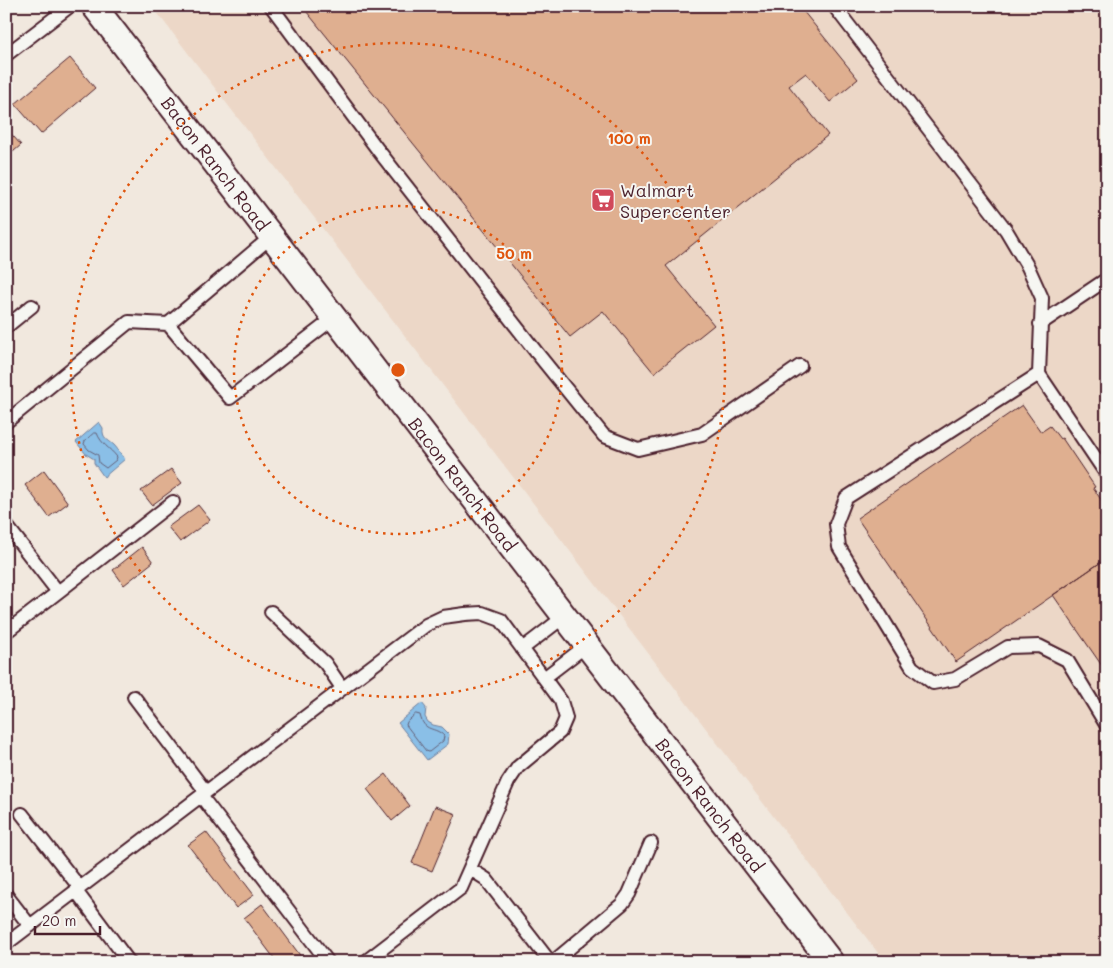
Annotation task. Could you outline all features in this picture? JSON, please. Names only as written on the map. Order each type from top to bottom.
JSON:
[{"type":"street","name":"Bacon Ranch Road","points":[[94,6],[830,961]]},
{"type":"lane","points":[[6,55],[70,6]]},
{"type":"lane","points":[[270,6],[378,150],[604,436],[638,449],[702,434],[800,366]]},
{"type":"lane","points":[[834,6],[1006,230],[1028,267],[1042,298],[1039,374],[1107,475]]},
{"type":"lane","points":[[6,422],[129,322],[168,324],[272,236]]},
{"type":"lane","points":[[1040,324],[1107,279]]},
{"type":"lane","points":[[6,327],[32,306]]},
{"type":"lane","points":[[168,324],[230,398],[334,318]]},
{"type":"lane","points":[[1039,374],[846,498],[836,524],[839,546],[912,667],[933,683],[956,679],[1008,647],[1039,646],[1067,660],[1107,726]]},
{"type":"lane","points":[[6,632],[173,502]]},
{"type":"lane","points":[[6,525],[58,592]]},
{"type":"lane","points":[[271,612],[325,663],[342,688]]},
{"type":"lane","points":[[6,944],[426,625],[443,617],[482,613],[501,620],[561,701],[566,718],[560,732],[518,767],[508,782],[461,888],[365,962]]},
{"type":"lane","points":[[522,649],[565,616]]},
{"type":"lane","points":[[544,678],[587,645]]},
{"type":"lane","points":[[134,697],[203,794],[328,962]]},
{"type":"lane","points":[[22,814],[130,962]]},
{"type":"lane","points":[[470,869],[486,879],[552,962],[622,904],[629,894],[651,843]]},
{"type":"lane","points":[[6,895],[30,926]]},
{"type":"shaded area","points":[[152,6],[1107,6],[1107,962],[885,962]]},
{"type":"water","points":[[99,422],[103,428],[104,436],[125,459],[104,477],[94,463],[94,459],[86,454],[76,442]]},
{"type":"water","points":[[422,703],[426,708],[425,717],[428,722],[442,727],[449,734],[448,744],[427,760],[398,723]]},
{"type":"building","name":"Walmart Supercenter","points":[[302,6],[799,6],[858,79],[830,102],[806,73],[789,86],[828,135],[666,266],[714,325],[654,373],[603,311],[570,337]]},
{"type":"building","points":[[70,58],[95,88],[41,134],[15,104]]},
{"type":"building","points":[[6,128],[21,145],[6,158]]},
{"type":"building","points":[[1022,405],[1041,432],[1050,426],[1060,439],[1062,438],[1107,508],[1107,558],[956,662],[857,518]]},
{"type":"building","points":[[171,469],[182,483],[152,505],[141,491]]},
{"type":"building","points":[[44,470],[68,503],[49,517],[25,485]]},
{"type":"building","points":[[198,505],[210,520],[180,542],[168,527]]},
{"type":"building","points":[[142,547],[153,562],[124,585],[113,570]]},
{"type":"building","points":[[1107,558],[1107,673],[1053,595]]},
{"type":"building","points":[[386,774],[410,806],[392,821],[367,789]]},
{"type":"building","points":[[435,806],[456,814],[432,871],[412,863]]},
{"type":"building","points":[[206,832],[254,895],[236,908],[188,845]]},
{"type":"building","points":[[262,904],[305,962],[277,962],[244,918]]},
{"type":"place","name":"Walmart Supercenter","points":[[603,200]]}]
